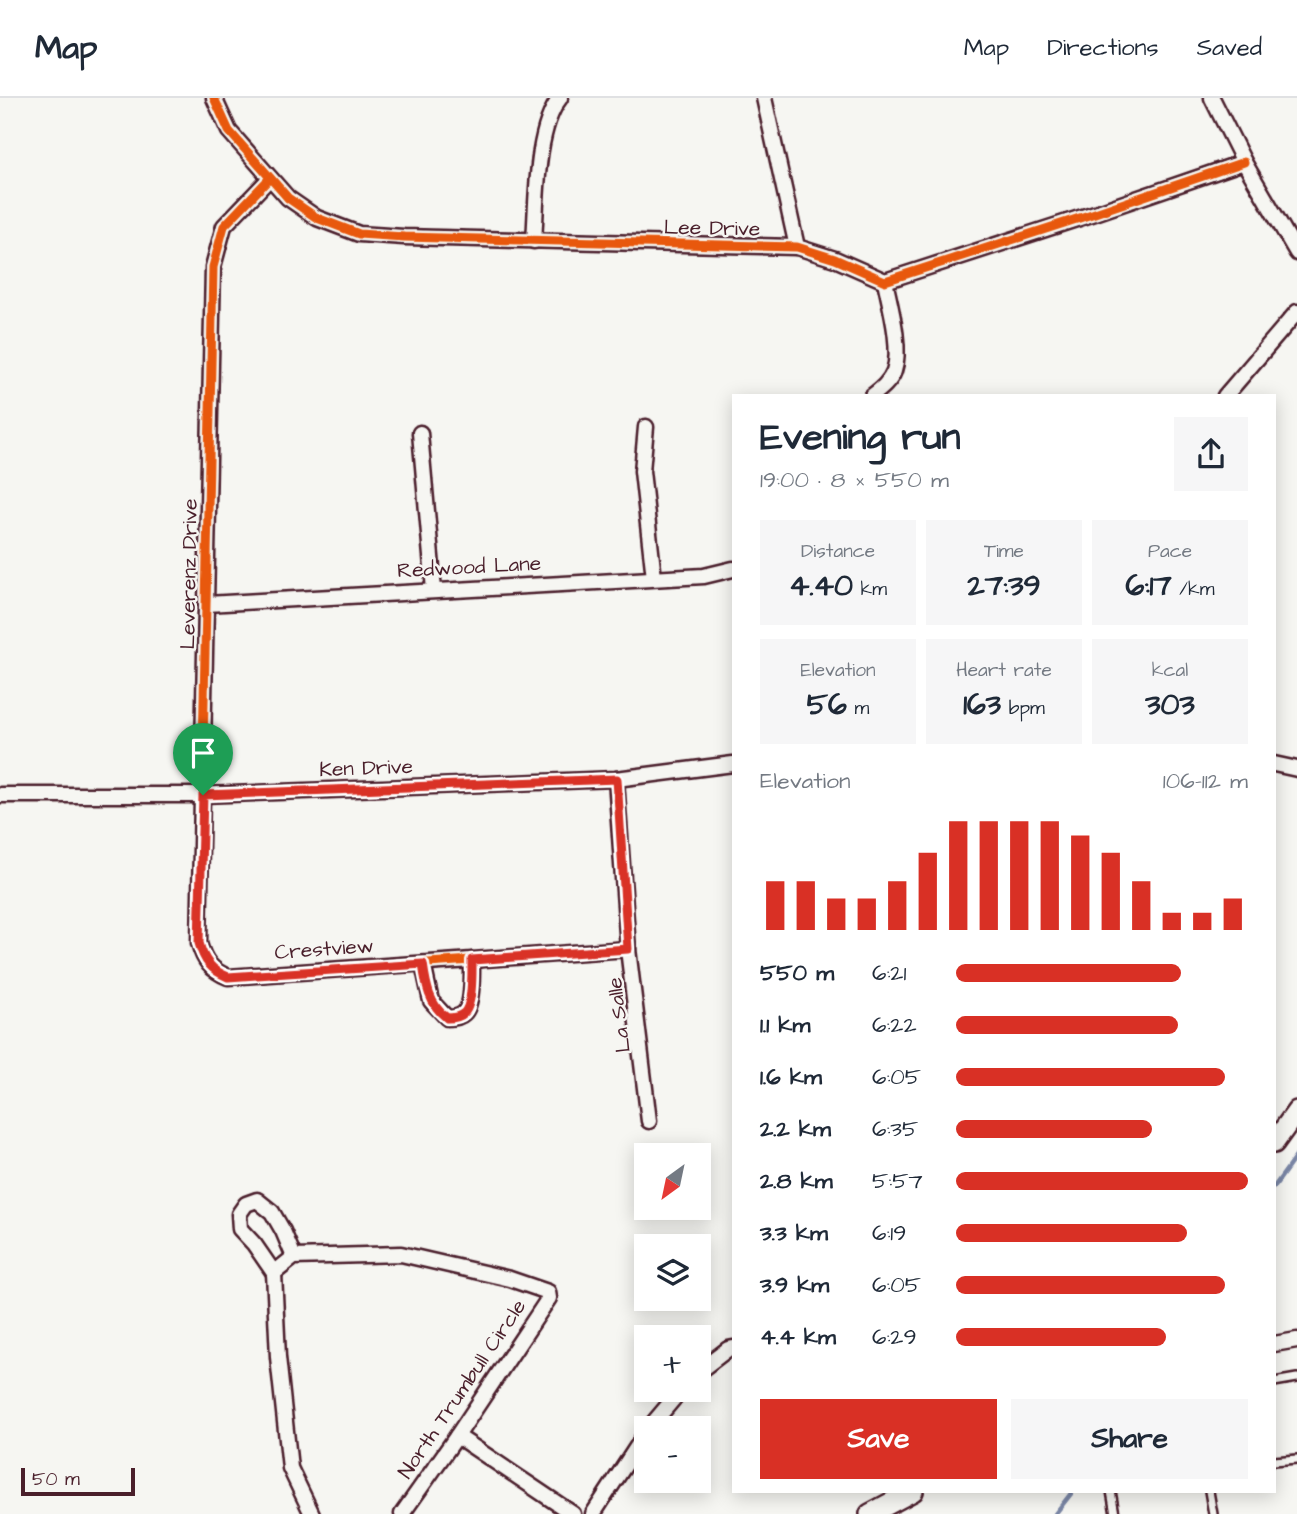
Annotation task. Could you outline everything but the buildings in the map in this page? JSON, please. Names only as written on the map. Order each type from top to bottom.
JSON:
[{"type":"main road","points":[[1276,1140],[1297,1111]]},
{"type":"main road","points":[[870,1514],[908,1493]]},
{"type":"street","name":"Lee Drive","points":[[214,98],[229,131],[288,198],[317,218],[359,234],[797,247],[835,259],[885,281]]},
{"type":"street","points":[[534,241],[539,155],[553,107],[561,98]]},
{"type":"street","points":[[764,98],[797,247]]},
{"type":"street","points":[[1212,98],[1244,162],[1297,253]]},
{"type":"street","points":[[875,394],[885,386],[894,373],[896,362],[895,337],[885,281],[1244,162]]},
{"type":"street","name":"Leverenz Drive","points":[[228,977],[216,972],[208,963],[199,943],[213,267],[224,226],[270,178]]},
{"type":"street","points":[[1227,394],[1297,312]]},
{"type":"street","points":[[646,427],[642,471],[654,578]]},
{"type":"street","points":[[420,433],[434,590]]},
{"type":"street","name":"Redwood Lane","points":[[207,604],[704,576],[732,569]]},
{"type":"street","name":"Ken Drive","points":[[0,795],[203,795],[617,779],[732,764]]},
{"type":"street","points":[[1276,764],[1297,769]]},
{"type":"street","name":"La Salle","points":[[617,779],[628,949],[649,1121]]},
{"type":"street","name":"Crestview","points":[[228,977],[628,949]]},
{"type":"street","points":[[423,964],[431,1001],[447,1018],[464,1013],[469,1004],[472,960]]},
{"type":"street","points":[[274,1273],[294,1257],[272,1212],[257,1200],[246,1203],[239,1214],[240,1228],[274,1273],[278,1357],[290,1468],[312,1514]]},
{"type":"street","name":"North Trumbull Circle","points":[[294,1257],[401,1254],[510,1279],[548,1292],[550,1297],[402,1514]]},
{"type":"street","points":[[1276,1344],[1297,1340]]},
{"type":"street","points":[[711,1362],[732,1348]]},
{"type":"street","points":[[659,1416],[671,1402]]},
{"type":"street","points":[[457,1436],[573,1514]]},
{"type":"street","points":[[593,1514],[634,1451]]},
{"type":"lane","points":[[1276,1382],[1297,1378]]},
{"type":"lane","points":[[1276,1461],[1297,1459]]},
{"type":"lane","points":[[1111,1493],[1115,1514]]},
{"type":"lane","points":[[1209,1493],[1213,1514]]},
{"type":"waterway","points":[[1276,1184],[1297,1155]]},
{"type":"waterway","points":[[1055,1514],[1071,1493]]},
{"type":"cycle path","points":[[214,98],[229,131],[288,198],[317,218],[359,234],[797,247],[835,259],[885,281],[1244,162]]},
{"type":"cycle path","points":[[270,178],[224,226],[213,267],[199,943],[203,955],[213,968],[228,977],[628,949]]},
{"type":"route","points":[[617,779],[628,949],[472,960],[469,1004],[464,1013],[447,1018],[431,1001],[423,964],[228,977],[216,972],[208,963],[199,943],[203,795],[617,779]]}]
